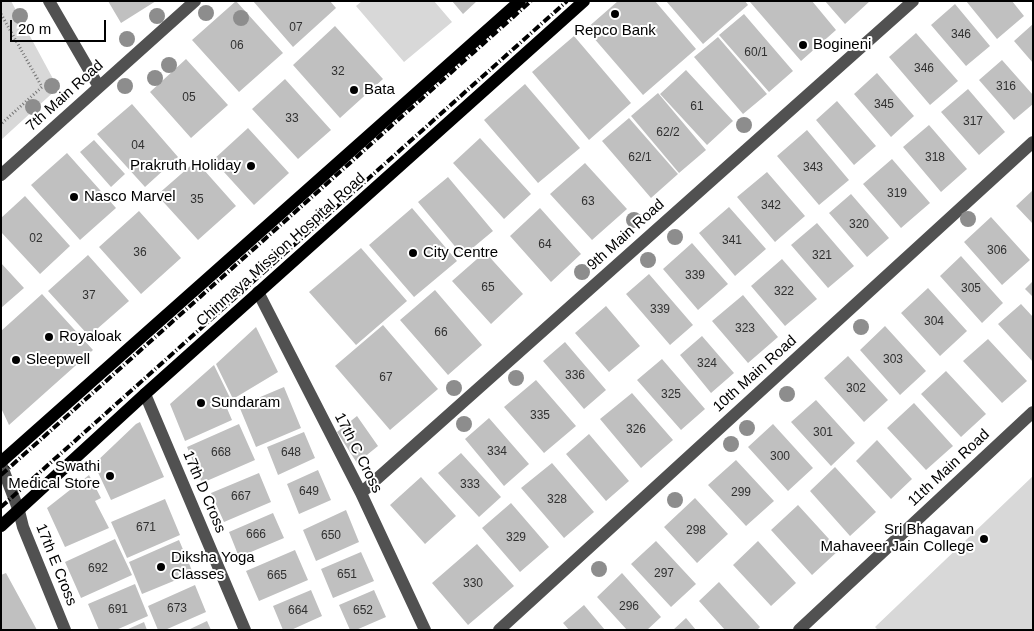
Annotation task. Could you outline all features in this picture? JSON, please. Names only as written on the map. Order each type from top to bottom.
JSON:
[{"type":"main road","name":"Chinmaya Mission Hospital Road","points":[[1,463],[520,1]]},
{"type":"main road","name":"Chinmaya Mission Hospital Road","points":[[1,526],[258,292],[584,1]]},
{"type":"street","points":[[49,1],[99,87]]},
{"type":"street","name":"7th Main Road","points":[[1,175],[195,1]]},
{"type":"street","name":"9th Main Road","points":[[361,493],[913,1]]},
{"type":"street","name":"10th Main Road","points":[[498,630],[1033,142]]},
{"type":"street","name":"17th C Cross","points":[[258,292],[361,493],[425,630]]},
{"type":"street","name":"17th D Cross","points":[[145,394],[245,630]]},
{"type":"street","name":"11th Main Road","points":[[799,630],[1033,412]]},
{"type":"street","name":"17th E Cross","points":[[1,463],[22,528],[65,630]]},
{"type":"path","points":[[1,14],[42,87],[1,124]]},
{"type":"shaded area","points":[[1,1],[11,1],[58,88],[1,140]]},
{"type":"shaded area","points":[[362,1],[434,1],[452,22],[404,62],[356,6]]},
{"type":"shaded area","name":"Sri Bhagavan Mahaveer Jain College","points":[[1033,476],[1033,630],[878,630],[875,627]]},
{"type":"building","points":[[108,1],[156,1],[121,23]]},
{"type":"building","points":[[236,1],[283,53],[239,92],[192,40]]},
{"type":"building","points":[[253,1],[330,1],[336,8],[293,47]]},
{"type":"building","points":[[452,1],[477,1],[463,14]]},
{"type":"building","points":[[618,1],[655,1],[696,49],[643,95],[586,29]]},
{"type":"building","points":[[666,1],[745,1],[748,5],[703,44]]},
{"type":"building","name":"Bogineni","points":[[751,1],[812,1],[836,30],[801,61]]},
{"type":"building","points":[[825,1],[870,1],[845,24]]},
{"type":"building","points":[[966,1],[1012,1],[1024,16],[997,39]]},
{"type":"building","points":[[955,4],[990,46],[966,66],[931,25]]},
{"type":"building","points":[[744,14],[793,71],[769,92],[719,35]]},
{"type":"building","points":[[1033,24],[1033,63],[1014,41]]},
{"type":"building","points":[[335,26],[383,79],[340,118],[293,65]]},
{"type":"building","points":[[916,33],[958,81],[930,105],[889,57]]},
{"type":"building","points":[[574,36],[631,103],[589,140],[532,72]]},
{"type":"building","points":[[718,37],[767,94],[743,114],[694,57]]},
{"type":"building","points":[[186,59],[228,105],[191,138],[150,92]]},
{"type":"building","points":[[1002,60],[1033,95],[1033,104],[1014,120],[979,80]]},
{"type":"building","points":[[686,70],[733,121],[707,145],[660,94]]},
{"type":"building","points":[[877,73],[914,116],[891,137],[854,94]]},
{"type":"building","points":[[285,79],[331,130],[298,159],[252,109]]},
{"type":"building","points":[[525,84],[580,148],[538,183],[484,120]]},
{"type":"building","points":[[968,89],[1005,132],[979,155],[941,112]]},
{"type":"building","points":[[658,93],[706,150],[679,173],[631,116]]},
{"type":"building","points":[[837,101],[876,146],[854,165],[816,120]]},
{"type":"building","points":[[132,104],[178,157],[145,187],[97,134]]},
{"type":"building","points":[[629,118],[678,174],[651,198],[602,141]]},
{"type":"building","points":[[929,125],[967,169],[941,192],[903,147]]},
{"type":"building","name":"Prakruth Holiday","points":[[248,128],[289,173],[254,205],[213,160]]},
{"type":"building","points":[[807,130],[849,180],[819,205],[777,156]]},
{"type":"building","points":[[480,138],[531,194],[504,219],[453,163]]},
{"type":"building","points":[[94,140],[125,174],[111,187],[80,152]]},
{"type":"building","name":"Nasco Marvel","points":[[67,153],[116,208],[80,240],[31,185]]},
{"type":"building","points":[[892,159],[930,203],[901,228],[863,184]]},
{"type":"building","points":[[196,161],[236,206],[198,240],[157,195]]},
{"type":"building","points":[[585,163],[627,209],[592,240],[550,194]]},
{"type":"building","points":[[767,172],[805,216],[775,242],[737,197]]},
{"type":"building","points":[[448,177],[493,231],[463,256],[418,202]]},
{"type":"building","points":[[1033,190],[1033,224],[1016,206]]},
{"type":"building","points":[[851,194],[889,238],[867,257],[829,213]]},
{"type":"building","points":[[25,196],[70,246],[40,274],[1,232],[1,218]]},
{"type":"building","points":[[729,207],[766,249],[735,276],[699,233]]},
{"type":"building","name":"City Centre","points":[[412,208],[457,261],[414,297],[369,245]]},
{"type":"building","points":[[540,208],[581,254],[551,282],[510,236]]},
{"type":"building","points":[[139,211],[181,258],[141,294],[99,247]]},
{"type":"building","points":[[991,217],[1030,260],[1002,285],[964,242]]},
{"type":"building","points":[[817,223],[854,266],[828,288],[791,245]]},
{"type":"building","points":[[692,243],[728,284],[698,310],[663,269]]},
{"type":"building","points":[[361,248],[407,301],[356,345],[309,292]]},
{"type":"building","points":[[485,252],[523,294],[491,324],[452,281]]},
{"type":"building","points":[[88,255],[129,301],[89,336],[48,291]]},
{"type":"building","points":[[961,256],[1003,303],[982,323],[940,276]]},
{"type":"building","points":[[782,259],[817,299],[785,326],[751,286]]},
{"type":"building","points":[[1,263],[24,288],[1,308]]},
{"type":"building","points":[[649,274],[693,325],[670,345],[626,294]]},
{"type":"building","points":[[1033,281],[1033,297],[1025,289]]},
{"type":"building","points":[[928,288],[967,331],[940,356],[901,313]]},
{"type":"building","points":[[435,290],[482,345],[448,375],[400,320]]},
{"type":"building","points":[[42,294],[93,350],[9,425],[1,408],[1,331]]},
{"type":"building","points":[[743,295],[778,337],[748,363],[712,321]]},
{"type":"building","points":[[1021,304],[1033,317],[1033,362],[998,324]]},
{"type":"building","points":[[606,306],[640,346],[609,372],[575,333]]},
{"type":"building","points":[[383,325],[438,389],[390,430],[335,366]]},
{"type":"building","points":[[885,326],[926,371],[900,395],[860,350]]},
{"type":"building","points":[[256,327],[278,372],[233,399],[216,364]]},
{"type":"building","points":[[702,336],[734,373],[711,393],[680,355]]},
{"type":"building","points":[[988,339],[1027,381],[1002,403],[963,361]]},
{"type":"building","points":[[565,342],[606,390],[584,409],[543,361]]},
{"type":"building","points":[[848,356],[888,400],[864,422],[824,378]]},
{"type":"building","points":[[662,359],[705,409],[681,430],[637,380]]},
{"type":"building","name":"Sundaram","points":[[214,365],[232,402],[226,406],[232,420],[185,441],[170,404]]},
{"type":"building","points":[[946,371],[986,414],[961,437],[921,394]]},
{"type":"building","points":[[536,380],[576,426],[544,453],[504,407]]},
{"type":"building","points":[[284,387],[301,428],[256,447],[239,406]]},
{"type":"building","points":[[632,393],[673,440],[641,468],[600,419]]},
{"type":"building","points":[[816,400],[855,443],[831,466],[791,422]]},
{"type":"building","points":[[914,403],[953,446],[926,470],[887,428]]},
{"type":"building","points":[[357,416],[378,446],[357,463],[337,432]]},
{"type":"building","points":[[489,418],[529,464],[504,486],[465,439]]},
{"type":"building","points":[[140,422],[164,477],[111,500],[94,464]]},
{"type":"building","points":[[239,424],[255,460],[202,483],[187,447]]},
{"type":"building","points":[[773,424],[813,468],[788,491],[748,447]]},
{"type":"building","points":[[304,432],[315,458],[278,475],[267,447]]},
{"type":"building","points":[[589,434],[629,481],[606,501],[566,454]]},
{"type":"building","points":[[877,440],[912,479],[891,499],[856,461]]},
{"type":"building","points":[[461,453],[501,497],[479,517],[438,473]]},
{"type":"building","points":[[736,460],[774,501],[746,526],[708,485]]},
{"type":"building","points":[[552,463],[594,512],[564,538],[521,488]]},
{"type":"building","points":[[835,467],[876,512],[850,536],[810,491]]},
{"type":"building","points":[[318,470],[331,500],[299,514],[287,484]]},
{"type":"building","points":[[259,473],[271,502],[224,522],[211,493]]},
{"type":"building","points":[[89,475],[101,498],[95,501],[109,528],[65,547],[47,508]]},
{"type":"building","points":[[421,477],[456,516],[425,544],[390,505]]},
{"type":"building","points":[[695,498],[728,534],[697,563],[664,527]]},
{"type":"building","points":[[165,499],[180,535],[127,558],[111,522]]},
{"type":"building","points":[[511,503],[549,547],[520,572],[482,528]]},
{"type":"building","points":[[798,505],[839,550],[812,575],[771,530]]},
{"type":"building","points":[[346,510],[359,542],[316,561],[303,530]]},
{"type":"building","points":[[273,513],[284,538],[239,557],[229,532]]},
{"type":"building","points":[[115,539],[132,575],[81,598],[65,562]]},
{"type":"building","name":"Diksha Yoga Classes","points":[[179,540],[193,573],[142,594],[129,562]]},
{"type":"building","points":[[656,541],[696,584],[671,607],[631,564]]},
{"type":"building","points":[[758,541],[796,583],[771,606],[733,565]]},
{"type":"building","points":[[477,544],[514,586],[468,625],[432,583]]},
{"type":"building","points":[[295,550],[308,580],[259,601],[246,571]]},
{"type":"building","points":[[361,552],[374,581],[333,598],[321,569]]},
{"type":"building","points":[[6,573],[37,630],[1,630],[1,575]]},
{"type":"building","points":[[622,573],[661,617],[647,630],[627,630],[597,597]]},
{"type":"building","points":[[719,582],[760,627],[757,630],[725,630],[699,601]]},
{"type":"building","points":[[135,584],[148,616],[116,630],[99,630],[88,604]]},
{"type":"building","points":[[195,585],[206,612],[165,630],[158,630],[148,606]]},
{"type":"building","points":[[311,590],[322,616],[291,630],[283,630],[273,606]]},
{"type":"building","points":[[374,590],[386,617],[356,630],[350,630],[339,605]]},
{"type":"building","points":[[584,605],[605,630],[569,630],[563,623]]},
{"type":"building","points":[[686,618],[696,630],[673,630]]},
{"type":"building","points":[[207,621],[211,630],[188,630]]},
{"type":"building","points":[[144,622],[147,630],[126,630]]},
{"type":"railway","points":[[1,475],[531,1]]},
{"type":"railway","points":[[1,507],[567,1]]},
{"type":"place","name":"Repco Bank","points":[[615,14]]},
{"type":"place","name":"Bogineni","points":[[803,45]]},
{"type":"place","name":"Bata","points":[[354,90]]},
{"type":"place","name":"Prakruth Holiday","points":[[251,166]]},
{"type":"place","name":"Nasco Marvel","points":[[74,197]]},
{"type":"place","name":"City Centre","points":[[413,253]]},
{"type":"place","name":"Royaloak","points":[[49,337]]},
{"type":"place","name":"Sleepwell","points":[[16,360]]},
{"type":"place","name":"Sundaram","points":[[201,403]]},
{"type":"place","name":"Swathi Medical Store","points":[[110,476]]},
{"type":"place","name":"Sri Bhagavan Mahaveer Jain College","points":[[984,539]]},
{"type":"place","name":"Diksha Yoga Classes","points":[[161,567]]}]
